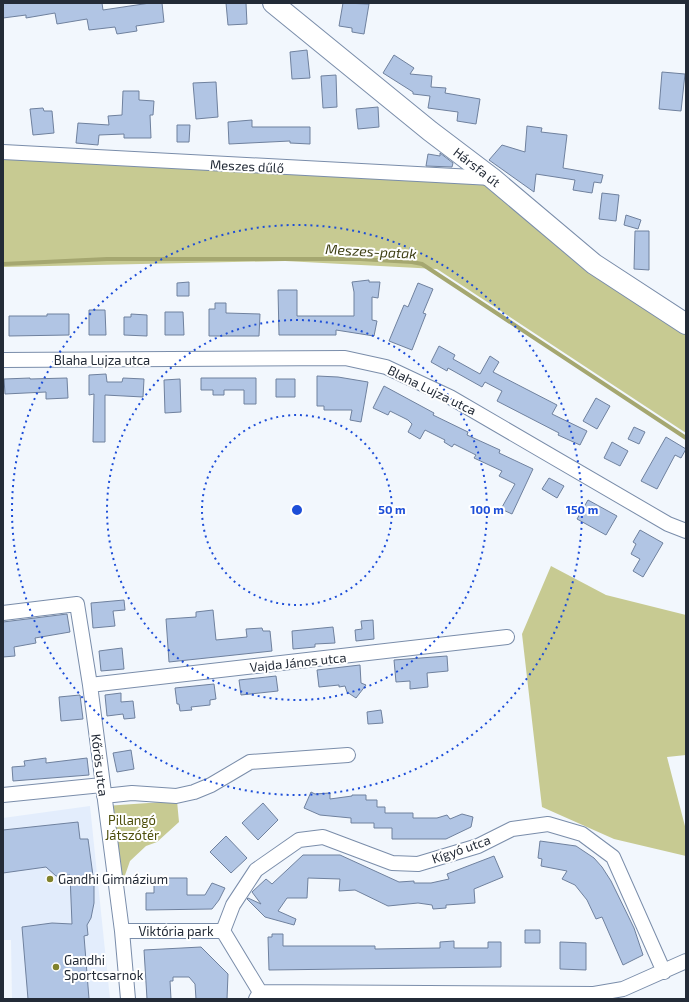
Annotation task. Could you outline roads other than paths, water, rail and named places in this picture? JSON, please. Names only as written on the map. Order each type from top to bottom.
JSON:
[{"type":"street","name":"Hársfa út","points":[[273,3],[430,131],[492,178],[594,264],[686,324]]},
{"type":"street","name":"Meszes dűlő","points":[[3,152],[492,178]]},
{"type":"street","name":"Blaha Lujza utca","points":[[3,360],[345,358],[386,367],[450,397],[668,524],[686,531]]},
{"type":"street","name":"Kőrös utca","points":[[3,613],[77,604],[90,685],[122,931],[128,999]]},
{"type":"street","name":"Vajda János utca","points":[[90,685],[507,637]]},
{"type":"street","points":[[3,795],[103,790],[176,796],[194,792],[211,785],[250,762],[348,755]]},
{"type":"street","name":"Kígyó utca","points":[[223,931],[233,905],[256,870],[299,840],[323,837],[392,863],[418,864],[478,846],[512,829],[548,824],[582,834],[613,857],[664,972]]},
{"type":"street","name":"Viktória park","points":[[122,931],[223,931],[257,995]]},
{"type":"street","points":[[257,995],[594,994],[623,989],[686,961]]},
{"type":"waterway","name":"Meszes-patak","points":[[3,264],[107,259],[360,259],[422,264],[686,438]]},
{"type":"place","name":"Gandhi Gimnázium","points":[[50,879]]},
{"type":"place","name":"Gandhi Sportcsarnok","points":[[56,967]]},
{"type":"park label","name":"Pillangó Játszótér","points":[[132,828]]}]
